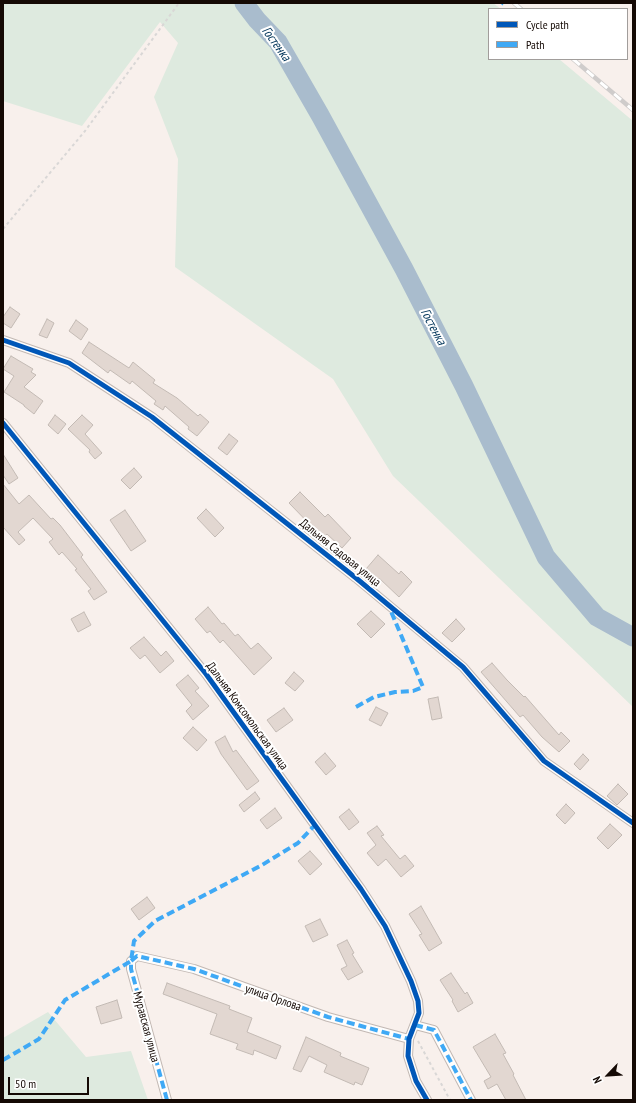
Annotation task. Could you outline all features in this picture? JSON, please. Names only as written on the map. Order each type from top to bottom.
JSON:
[{"type":"street","name":"Дальняя Садовая улица","points":[[3,340],[70,363],[152,417],[356,578],[463,667],[544,761],[633,823]]},
{"type":"street","name":"Дальняя Комсомольская улица","points":[[3,423],[206,674],[361,889],[385,926],[411,980],[418,1001],[419,1014],[412,1032]]},
{"type":"street","name":"улица Орлова","points":[[138,956],[194,969],[328,1017],[412,1032]]},
{"type":"street","name":"Муравская улица","points":[[138,956],[131,961],[131,969],[167,1100]]},
{"type":"street","points":[[427,1100],[416,1081],[408,1056],[412,1032],[434,1030],[471,1100]]},
{"type":"path","points":[[3,229],[86,131],[179,3]]},
{"type":"path","points":[[412,1032],[450,1100]]},
{"type":"shaded area","points":[[3,3],[493,3],[500,8],[488,8],[488,60],[560,60],[633,121],[633,707],[393,476],[333,379],[175,267],[178,159],[154,97],[178,43],[160,22],[82,126],[3,101]]},
{"type":"shaded area","points":[[48,1012],[86,1057],[131,1051],[148,1100],[3,1100],[3,1038]]},
{"type":"building","points":[[10,307],[20,314],[11,328],[3,323],[3,317]]},
{"type":"building","points":[[47,319],[54,323],[47,338],[39,335]]},
{"type":"building","points":[[76,320],[88,329],[81,340],[69,331]]},
{"type":"building","points":[[89,342],[129,368],[133,362],[155,380],[153,383],[177,398],[198,416],[200,414],[209,422],[197,436],[165,406],[163,410],[154,404],[156,401],[132,381],[130,384],[110,370],[108,373],[82,353]]},
{"type":"building","points":[[11,356],[33,369],[31,372],[36,375],[24,387],[43,401],[34,414],[24,405],[4,392],[14,376],[3,369]]},
{"type":"building","points":[[55,415],[66,424],[58,434],[48,425]]},
{"type":"building","points":[[82,415],[93,425],[85,434],[102,453],[95,459],[89,452],[90,450],[68,429]]},
{"type":"building","points":[[229,434],[238,441],[227,455],[218,448]]},
{"type":"building","points":[[3,454],[18,478],[9,484],[3,475]]},
{"type":"building","points":[[134,468],[142,477],[130,489],[121,480]]},
{"type":"building","points":[[3,484],[19,504],[29,495],[51,519],[53,518],[60,525],[83,555],[81,557],[107,592],[94,600],[88,591],[91,589],[75,570],[77,569],[62,552],[59,555],[49,542],[53,539],[33,518],[18,532],[25,540],[19,545],[3,527]]},
{"type":"building","points":[[300,492],[325,517],[328,514],[351,538],[342,548],[327,534],[323,538],[289,503]]},
{"type":"building","points":[[206,509],[224,528],[215,537],[197,518]]},
{"type":"building","points":[[125,510],[146,541],[131,551],[110,520]]},
{"type":"building","points":[[378,555],[399,574],[401,571],[412,582],[399,597],[379,578],[377,580],[366,569]]},
{"type":"building","points":[[208,607],[222,624],[224,623],[235,636],[238,634],[251,649],[258,643],[272,658],[254,675],[223,640],[220,643],[210,631],[207,633],[195,619]]},
{"type":"building","points":[[371,611],[385,624],[371,638],[357,624]]},
{"type":"building","points":[[84,612],[91,625],[78,632],[71,619]]},
{"type":"building","points":[[456,619],[465,629],[452,642],[442,633]]},
{"type":"building","points":[[144,637],[161,656],[166,651],[174,661],[160,673],[145,655],[140,659],[130,648]]},
{"type":"building","points":[[492,663],[524,697],[525,696],[559,735],[561,732],[570,741],[559,752],[542,737],[523,715],[520,717],[481,672]]},
{"type":"building","points":[[294,672],[304,681],[295,691],[285,683]]},
{"type":"building","points":[[188,675],[199,688],[195,691],[209,706],[193,720],[186,711],[192,705],[176,685]]},
{"type":"building","points":[[438,697],[442,718],[432,720],[428,699]]},
{"type":"building","points":[[376,707],[388,713],[381,726],[369,720]]},
{"type":"building","points":[[284,708],[293,720],[276,732],[267,720]]},
{"type":"building","points":[[193,727],[207,740],[197,751],[183,738]]},
{"type":"building","points":[[225,736],[233,752],[236,750],[259,781],[247,790],[221,754],[215,742]]},
{"type":"building","points":[[325,753],[336,766],[326,775],[315,762]]},
{"type":"building","points":[[583,754],[589,760],[580,770],[574,764]]},
{"type":"building","points":[[618,784],[628,794],[617,805],[607,796]]},
{"type":"building","points":[[255,792],[260,799],[244,812],[239,805]]},
{"type":"building","points":[[566,804],[575,813],[565,824],[556,815]]},
{"type":"building","points":[[275,808],[282,818],[267,829],[260,820]]},
{"type":"building","points":[[349,809],[359,822],[349,830],[339,817]]},
{"type":"building","points":[[610,824],[622,835],[608,849],[597,838]]},
{"type":"building","points":[[377,826],[384,835],[381,836],[400,859],[405,855],[414,866],[401,877],[386,859],[378,866],[367,853],[376,845],[367,833]]},
{"type":"building","points":[[310,851],[322,864],[310,875],[298,861]]},
{"type":"building","points":[[147,897],[155,908],[139,920],[131,909]]},
{"type":"building","points":[[421,906],[442,943],[429,951],[419,935],[422,934],[409,914]]},
{"type":"building","points":[[320,919],[328,935],[313,942],[305,926]]},
{"type":"building","points":[[347,940],[354,953],[352,954],[363,972],[348,980],[341,969],[347,966],[337,945]]},
{"type":"building","points":[[451,973],[465,994],[467,992],[473,1003],[458,1012],[452,1001],[453,1000],[440,980]]},
{"type":"building","points":[[167,983],[230,1006],[229,1009],[252,1018],[247,1032],[281,1046],[276,1059],[254,1050],[253,1055],[236,1049],[238,1044],[210,1034],[217,1014],[163,994]]},
{"type":"building","points":[[117,1000],[122,1018],[101,1024],[96,1007]]},
{"type":"building","points":[[495,1034],[506,1053],[503,1054],[526,1100],[506,1100],[497,1084],[488,1089],[484,1081],[491,1077],[473,1047]]},
{"type":"building","points":[[306,1037],[341,1053],[340,1056],[369,1068],[362,1085],[355,1082],[354,1085],[324,1072],[327,1065],[309,1056],[301,1072],[293,1069]]},
{"type":"waterway","name":"Гостенка","points":[[244,3],[257,20],[278,42],[320,115],[404,269],[464,386],[546,557],[597,617],[633,637]]},
{"type":"railway","points":[[514,3],[520,8]]},
{"type":"railway","points":[[574,60],[633,110]]},
{"type":"marked path","points":[[356,707],[374,697],[395,692],[413,691],[423,687],[390,609]]},
{"type":"marked path","points":[[3,1060],[39,1039],[65,1000],[131,961],[134,941],[155,921],[262,865],[298,843],[314,826]]},
{"type":"marked path","points":[[167,1100],[131,969],[131,961],[137,956],[194,969],[328,1017],[409,1039]]},
{"type":"marked path","points":[[415,1025],[434,1030],[471,1100]]},
{"type":"cycle path","points":[[3,340],[69,363],[152,417],[356,578],[463,667],[544,761],[633,823]]},
{"type":"cycle path","points":[[3,423],[206,674],[361,889],[385,926],[411,981],[418,1001],[419,1013],[409,1039],[408,1056],[416,1081],[427,1100]]}]
